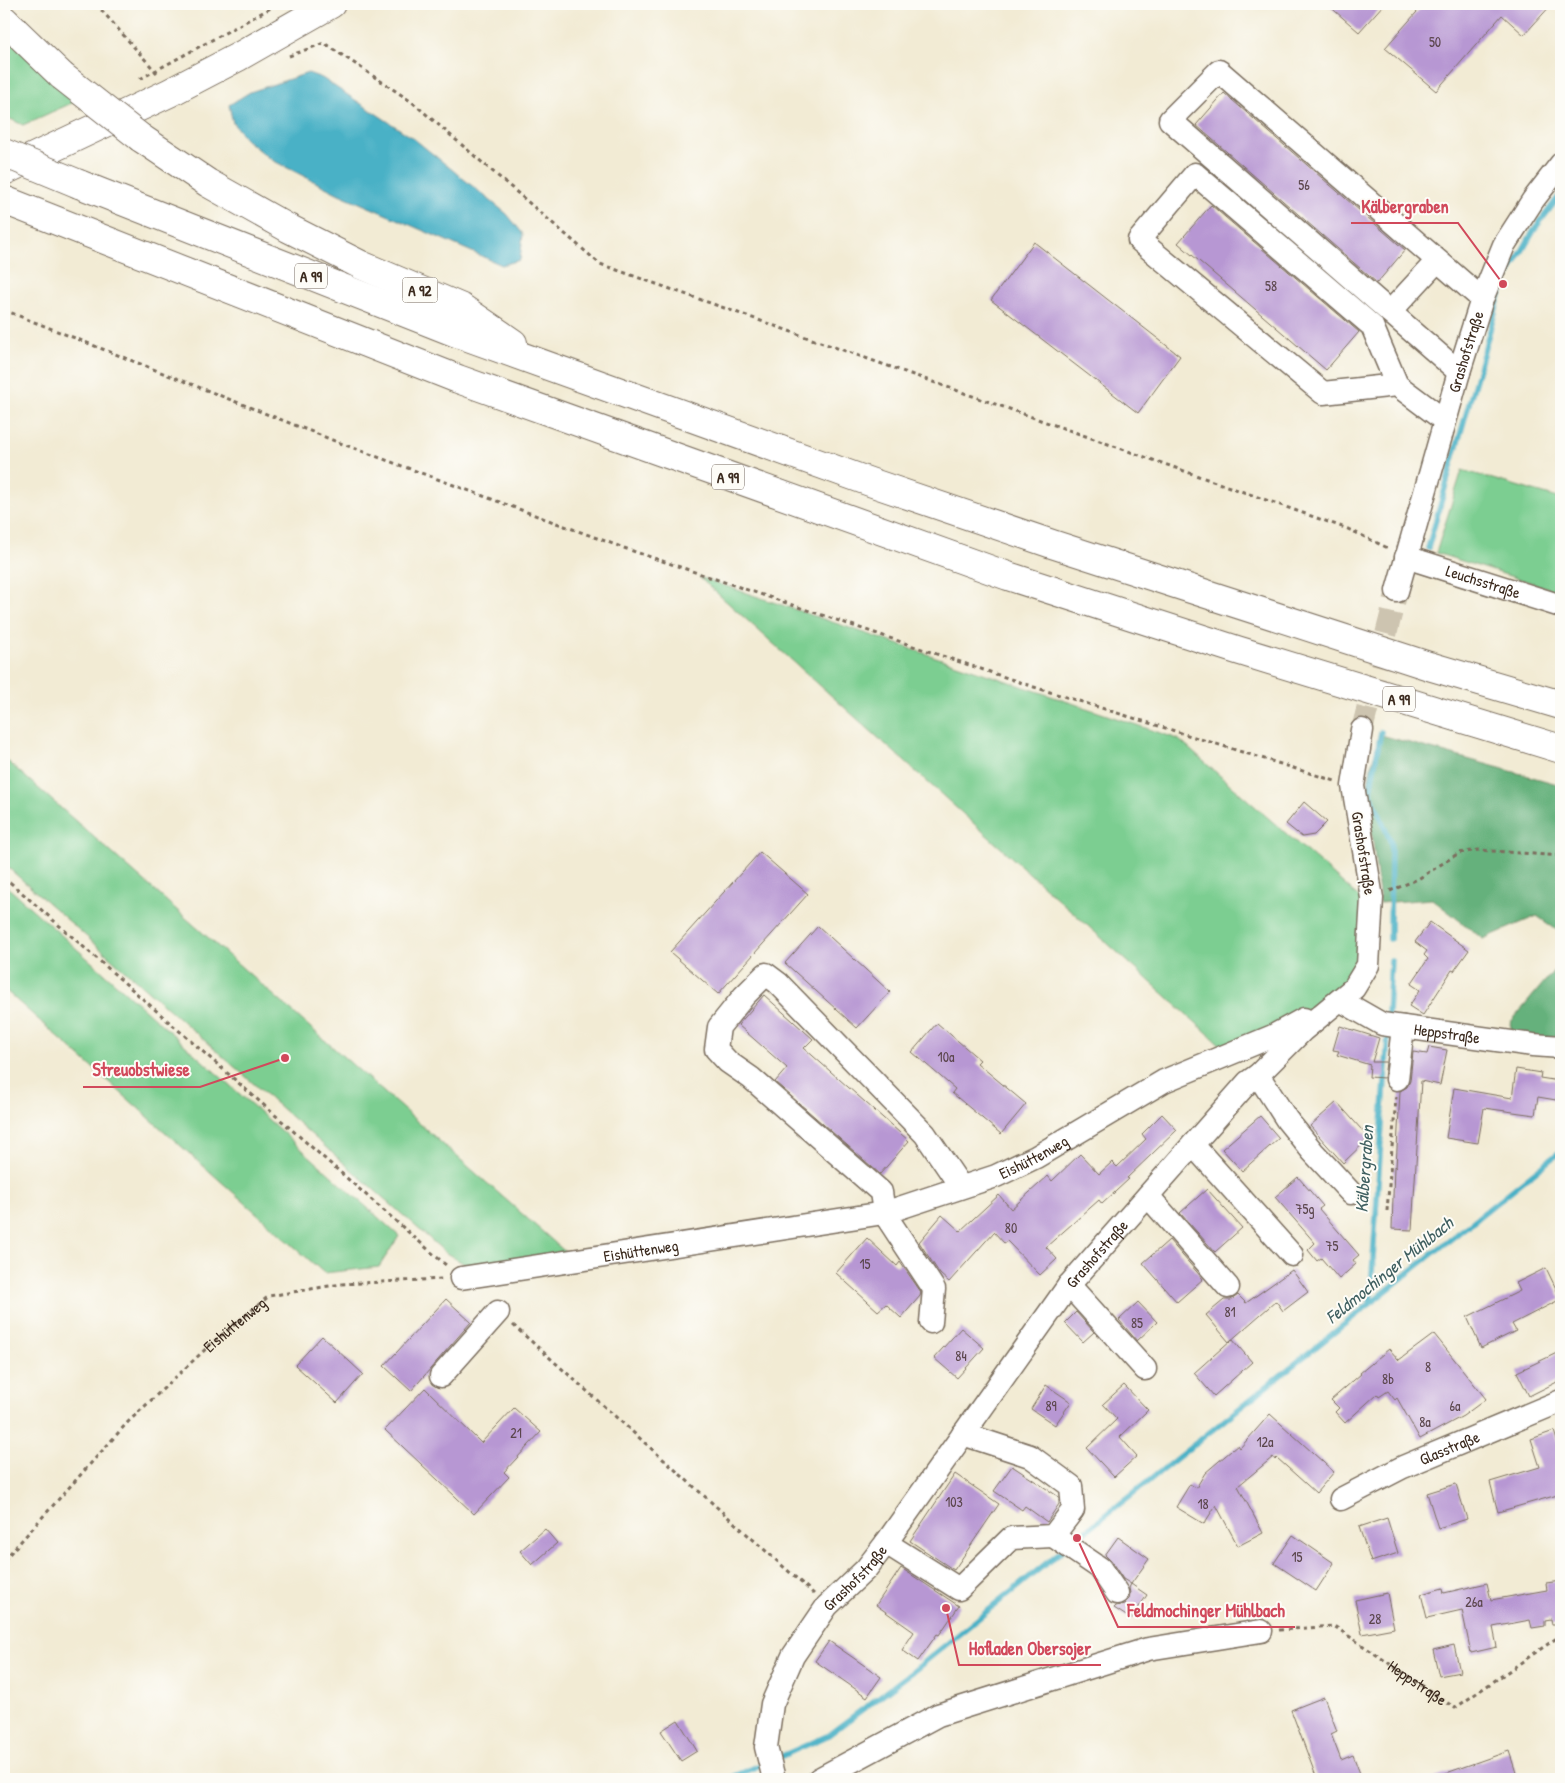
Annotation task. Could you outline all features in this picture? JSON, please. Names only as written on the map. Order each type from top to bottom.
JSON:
[{"type":"main road","points":[[4,171],[162,82],[238,57],[331,4]]},
{"type":"main road","name":"A 92","points":[[4,20],[62,76],[141,138],[208,183],[288,228],[361,265],[462,308],[545,365]]},
{"type":"main road","name":"A 99","points":[[4,153],[454,332],[861,479],[1052,544],[1429,666],[1561,706]]},
{"type":"main road","name":"A 99","points":[[15,205],[458,379],[1008,576],[1246,653],[1561,749]]},
{"type":"street","points":[[1459,372],[1170,120],[1218,71],[1482,299]]},
{"type":"street","name":"Grashofstraße","points":[[1397,591],[1459,372],[1482,299],[1504,245],[1533,200],[1561,164]]},
{"type":"street","points":[[1397,385],[1323,393],[1139,240],[1195,174],[1372,326],[1397,385],[1445,421]]},
{"type":"street","points":[[1390,312],[1437,261]]},
{"type":"street","name":"Leuchsstraße","points":[[1406,557],[1561,606]]},
{"type":"street","name":"Grashofstraße","points":[[774,1779],[766,1747],[772,1704],[793,1656],[827,1606],[866,1569],[886,1543],[1069,1285],[1248,1082],[1258,1075],[1303,1030],[1354,988],[1368,965],[1372,898],[1353,786],[1362,730]]},
{"type":"street","points":[[931,1322],[934,1289],[884,1213],[880,1192],[751,1078],[728,1062],[716,1048],[719,1027],[744,996],[766,974],[778,983],[925,1134],[961,1187]]},
{"type":"street","name":"Heppstraße","points":[[1340,1000],[1382,1024],[1533,1045],[1561,1046]]},
{"type":"street","name":"Eishüttenweg","points":[[461,1278],[884,1213],[996,1176],[1036,1157],[1164,1081],[1273,1036],[1340,1000]]},
{"type":"street","points":[[1397,1080],[1403,1027]]},
{"type":"street","points":[[1258,1075],[1287,1120],[1313,1152],[1351,1193]]},
{"type":"street","points":[[1193,1144],[1292,1255]]},
{"type":"street","points":[[1148,1196],[1228,1287]]},
{"type":"street","points":[[1069,1285],[1145,1370]]},
{"type":"street","points":[[441,1376],[498,1312]]},
{"type":"street","name":"Glasstraße","points":[[1341,1499],[1403,1467],[1561,1401]]},
{"type":"street","points":[[963,1434],[1030,1456],[1070,1486],[1073,1510],[1064,1543]]},
{"type":"street","points":[[886,1543],[959,1589],[1011,1538],[1064,1543],[1100,1568],[1117,1594]]},
{"type":"street","points":[[819,1779],[938,1715],[1148,1649],[1261,1631]]},
{"type":"path","points":[[96,4],[162,82]]},
{"type":"path","points":[[139,80],[162,82],[278,4]]},
{"type":"path","points":[[282,58],[324,43],[412,102],[600,264],[1348,529],[1406,557]]},
{"type":"path","points":[[4,310],[340,443],[624,548],[1034,687],[1353,786]]},
{"type":"path","points":[[1398,888],[1418,879],[1459,853],[1479,850],[1561,856]]},
{"type":"path","points":[[4,877],[461,1278]]},
{"type":"path","points":[[1387,1211],[1397,1080]]},
{"type":"path","name":"Eishüttenweg","points":[[4,1560],[128,1422],[212,1342],[269,1296],[341,1284],[461,1278]]},
{"type":"path","points":[[498,1312],[827,1606]]},
{"type":"path","name":"Heppstraße","points":[[1261,1631],[1334,1626],[1455,1708],[1561,1635]]},
{"type":"green space","points":[[4,34],[74,102],[23,125],[4,116]]},
{"type":"green space","points":[[1462,470],[1561,499],[1561,592],[1436,553]]},
{"type":"green space","points":[[699,577],[1178,739],[1361,899],[1362,956],[1348,979],[1318,1005],[1292,1020],[1223,1047]]},
{"type":"green space","points":[[1381,735],[1561,785],[1561,933],[1537,916],[1483,939],[1432,899],[1380,903],[1367,788],[1372,762]]},
{"type":"green space","points":[[4,758],[570,1256],[475,1270],[446,1253],[4,864]]},
{"type":"green space","points":[[4,884],[399,1236],[379,1267],[324,1273],[4,989]]},
{"type":"green space","points":[[1561,962],[1561,1034],[1543,1039],[1512,1032],[1510,1023]]},
{"type":"water","points":[[308,73],[322,78],[413,138],[507,214],[523,234],[520,260],[502,265],[339,194],[272,160],[246,140],[233,123],[229,105],[250,92]]},
{"type":"building","points":[[1327,4],[1384,4],[1359,32]]},
{"type":"building","points":[[1424,4],[1552,4],[1524,35],[1502,15],[1436,91],[1385,48]]},
{"type":"building","points":[[1224,93],[1405,250],[1377,283],[1196,125]]},
{"type":"building","points":[[1211,205],[1359,332],[1326,370],[1178,243]]},
{"type":"building","points":[[1034,242],[1180,356],[1138,413],[991,300]]},
{"type":"building","points":[[1304,802],[1327,822],[1314,835],[1302,837],[1286,824]]},
{"type":"building","points":[[760,852],[808,894],[718,994],[670,952]]},
{"type":"building","points":[[1430,922],[1469,950],[1454,971],[1452,970],[1423,1015],[1409,1006],[1420,990],[1411,984],[1428,959],[1424,955],[1427,951],[1415,942]]},
{"type":"building","points":[[818,926],[890,992],[857,1028],[785,963]]},
{"type":"building","points":[[764,995],[813,1039],[804,1048],[909,1141],[880,1174],[775,1082],[787,1068],[738,1025]]},
{"type":"building","points":[[937,1023],[980,1060],[977,1063],[1026,1104],[1001,1134],[952,1093],[955,1089],[912,1052]]},
{"type":"building","points":[[1340,1026],[1379,1038],[1372,1062],[1386,1062],[1384,1078],[1369,1077],[1370,1065],[1337,1055],[1339,1051],[1333,1050]]},
{"type":"building","points":[[1429,1047],[1447,1050],[1440,1085],[1421,1081],[1412,1230],[1392,1229],[1394,1166],[1396,1168],[1400,1091],[1407,1087],[1410,1081],[1413,1052],[1427,1054]]},
{"type":"building","points":[[1516,1069],[1541,1073],[1540,1078],[1559,1081],[1556,1100],[1538,1097],[1535,1115],[1484,1108],[1478,1143],[1446,1138],[1454,1088],[1512,1098]]},
{"type":"building","points":[[1337,1102],[1369,1138],[1343,1163],[1310,1126]]},
{"type":"building","points":[[1162,1114],[1177,1130],[1102,1204],[1099,1200],[1046,1247],[1057,1259],[1040,1275],[1007,1241],[1004,1243],[994,1232],[949,1282],[940,1274],[919,1242],[942,1215],[960,1231],[999,1195],[1011,1209],[1048,1176],[1052,1181],[1080,1154],[1099,1174],[1112,1162],[1117,1167],[1146,1139],[1142,1134]]},
{"type":"building","points":[[1260,1116],[1279,1138],[1242,1171],[1222,1149]]},
{"type":"building","points":[[1298,1177],[1323,1206],[1319,1209],[1359,1255],[1353,1260],[1356,1264],[1339,1279],[1321,1258],[1317,1261],[1308,1250],[1315,1243],[1275,1197]]},
{"type":"building","points":[[1207,1189],[1242,1228],[1215,1252],[1180,1213]]},
{"type":"building","points":[[867,1238],[897,1266],[900,1262],[921,1292],[920,1296],[901,1318],[886,1304],[878,1311],[836,1273]]},
{"type":"building","points":[[1169,1240],[1203,1279],[1177,1302],[1143,1263]]},
{"type":"building","points":[[1546,1268],[1561,1299],[1512,1324],[1516,1331],[1481,1348],[1467,1317],[1520,1291],[1516,1283]]},
{"type":"building","points":[[1292,1270],[1308,1292],[1283,1311],[1276,1301],[1229,1342],[1206,1315],[1224,1300],[1231,1300],[1238,1295],[1246,1303]]},
{"type":"building","points":[[446,1299],[471,1322],[411,1391],[384,1366]]},
{"type":"building","points":[[1138,1302],[1157,1322],[1137,1341],[1119,1320]]},
{"type":"building","points":[[1076,1312],[1094,1332],[1083,1342],[1065,1323]]},
{"type":"building","points":[[961,1328],[984,1348],[957,1378],[934,1358]]},
{"type":"building","points":[[1434,1334],[1486,1399],[1463,1416],[1420,1439],[1397,1398],[1395,1400],[1388,1391],[1379,1397],[1377,1394],[1345,1423],[1335,1412],[1339,1408],[1331,1400],[1389,1349],[1399,1360]]},
{"type":"building","points":[[322,1336],[363,1374],[337,1403],[295,1365]]},
{"type":"building","points":[[1232,1339],[1252,1362],[1214,1396],[1194,1373]]},
{"type":"building","points":[[1561,1351],[1561,1380],[1529,1396],[1517,1372]]},
{"type":"building","points":[[1046,1385],[1071,1402],[1055,1425],[1031,1409]]},
{"type":"building","points":[[1124,1385],[1148,1410],[1120,1437],[1137,1456],[1114,1477],[1087,1448],[1117,1419],[1103,1404]]},
{"type":"building","points":[[425,1388],[481,1443],[514,1408],[541,1432],[504,1472],[509,1477],[474,1514],[385,1430]]},
{"type":"building","points":[[1270,1414],[1334,1472],[1316,1493],[1277,1458],[1275,1460],[1273,1457],[1238,1486],[1263,1533],[1238,1546],[1216,1505],[1204,1524],[1176,1507],[1190,1484],[1196,1488],[1205,1473],[1238,1445],[1240,1448]]},
{"type":"building","points":[[1554,1431],[1561,1453],[1561,1494],[1498,1512],[1490,1482],[1540,1467],[1531,1439]]},
{"type":"building","points":[[1012,1466],[1059,1497],[1059,1504],[1047,1522],[1025,1506],[1022,1510],[994,1491]]},
{"type":"building","points":[[955,1474],[999,1504],[954,1570],[910,1541]]},
{"type":"building","points":[[1456,1484],[1467,1519],[1438,1528],[1427,1493]]},
{"type":"building","points":[[1387,1518],[1398,1553],[1371,1562],[1359,1527]]},
{"type":"building","points":[[545,1529],[557,1543],[532,1565],[520,1551]]},
{"type":"building","points":[[1293,1535],[1334,1563],[1316,1591],[1274,1563]]},
{"type":"building","points":[[1118,1537],[1149,1559],[1131,1584],[1123,1579],[1105,1555]]},
{"type":"building","points":[[901,1568],[959,1606],[918,1661],[902,1650],[914,1632],[876,1605]]},
{"type":"building","points":[[1561,1581],[1561,1625],[1552,1625],[1551,1619],[1545,1620],[1545,1626],[1532,1628],[1530,1620],[1493,1627],[1497,1647],[1471,1653],[1462,1610],[1427,1618],[1421,1594],[1443,1588],[1444,1593],[1487,1583],[1491,1600],[1547,1590],[1546,1583]]},
{"type":"building","points":[[1131,1584],[1147,1595],[1131,1619],[1114,1608],[1124,1604],[1129,1599]]},
{"type":"building","points":[[1387,1593],[1394,1628],[1362,1634],[1355,1600]]},
{"type":"building","points":[[829,1641],[881,1677],[867,1697],[815,1661]]},
{"type":"building","points":[[1454,1645],[1460,1672],[1439,1676],[1433,1650]]},
{"type":"building","points":[[1324,1697],[1337,1731],[1331,1734],[1341,1760],[1353,1755],[1362,1779],[1317,1779],[1291,1710]]},
{"type":"building","points":[[678,1720],[697,1751],[681,1761],[661,1731]]},
{"type":"building","points":[[1509,1751],[1518,1779],[1435,1779],[1435,1777]]},
{"type":"waterway","name":"Kälbergraben","points":[[1428,548],[1503,284],[1536,227],[1561,194]]},
{"type":"waterway","name":"Kälbergraben","points":[[1381,732],[1370,791],[1391,843],[1390,939]]},
{"type":"waterway","name":"Kälbergraben","points":[[1388,1015],[1391,960]]},
{"type":"waterway","name":"Kälbergraben","points":[[1370,1304],[1388,1036]]},
{"type":"waterway","name":"Feldmochinger Mühlbach","points":[[1071,1543],[1561,1151]]},
{"type":"waterway","name":"Feldmochinger Mühlbach","points":[[773,1760],[827,1736],[911,1673],[1064,1549]]},
{"type":"waterway","name":"Feldmochinger Mühlbach","points":[[728,1779],[765,1763]]},
{"type":"tunnel","points":[[1362,730],[1397,591]]},
{"type":"place","name":"Kälbergraben","points":[[1503,284]]},
{"type":"place","name":"Streuobstwiese","points":[[285,1058]]},
{"type":"place","name":"Feldmochinger Mühlbach","points":[[1077,1538]]},
{"type":"place","name":"Hofladen Obersojer","points":[[946,1608]]}]
